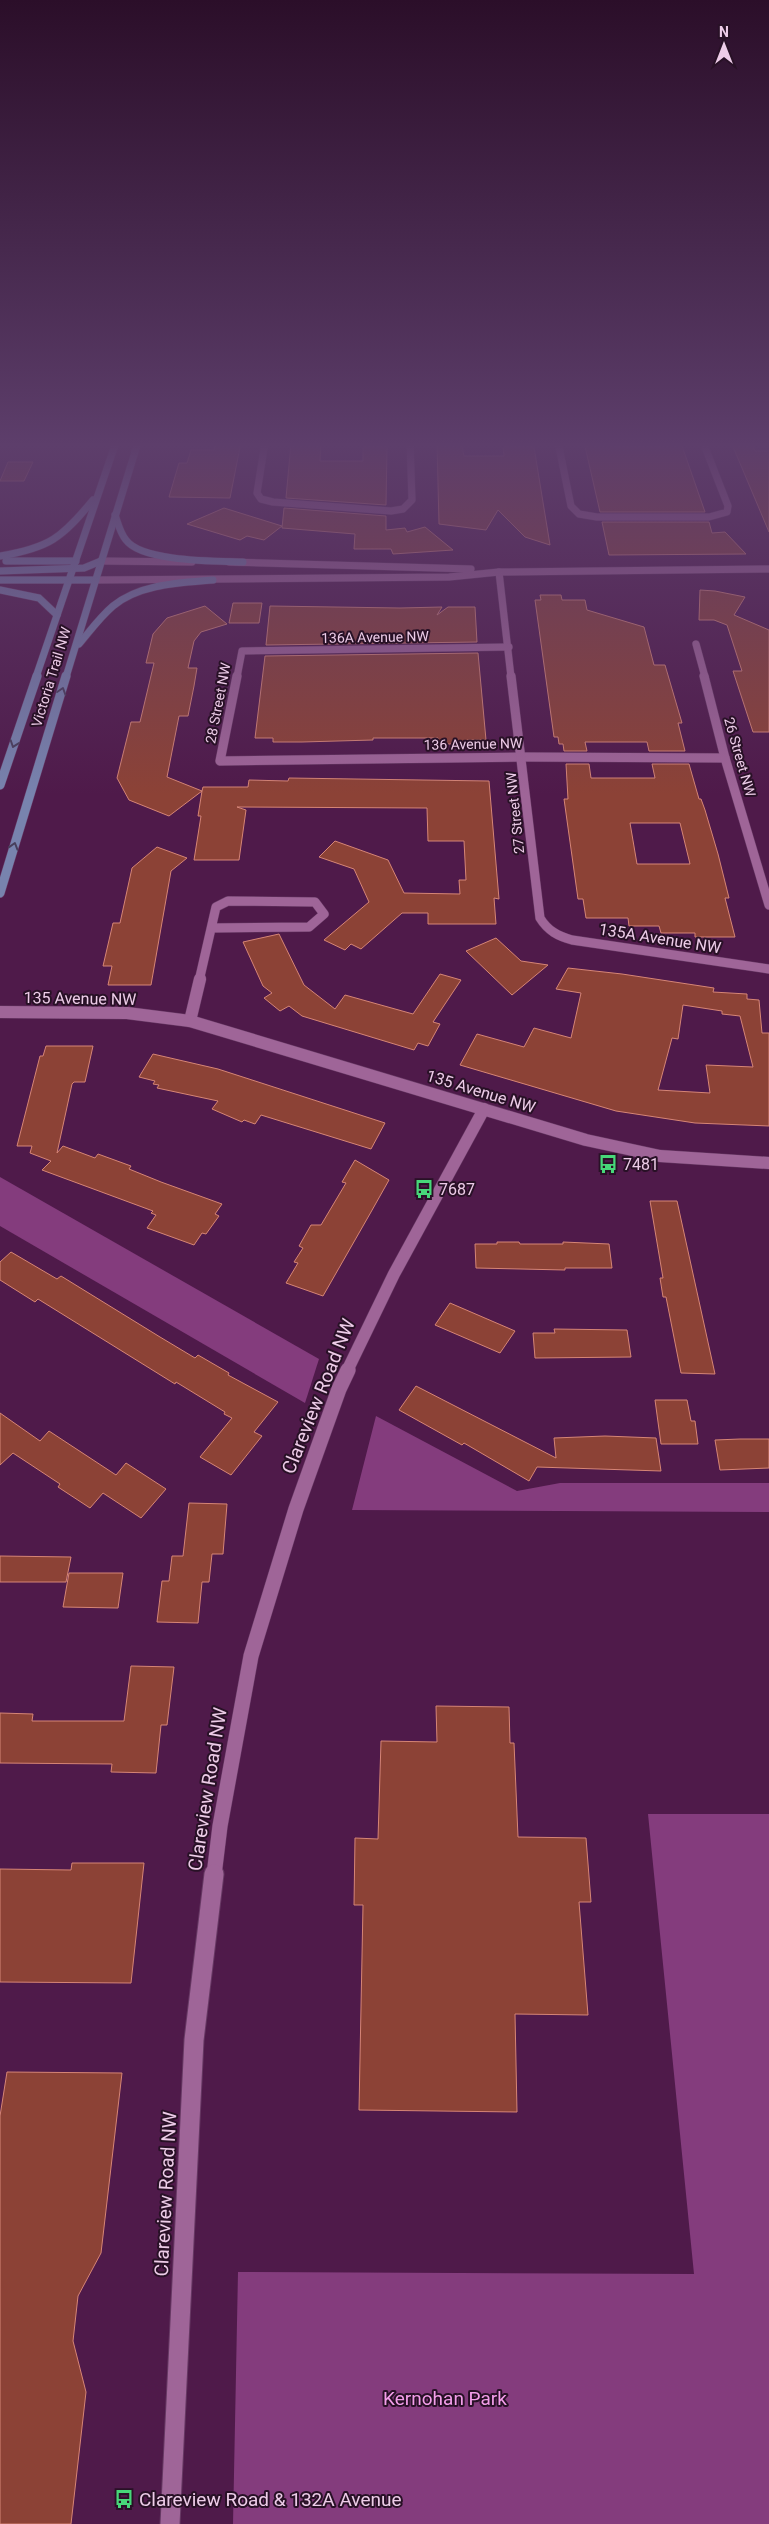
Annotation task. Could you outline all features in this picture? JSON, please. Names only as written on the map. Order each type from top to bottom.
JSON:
[{"type":"main road","points":[[217,560],[243,562]]},
{"type":"main road","points":[[0,561],[101,561]]},
{"type":"main road","name":"Victoria Trail NW","points":[[0,785],[76,561]]},
{"type":"main road","points":[[0,571],[74,569],[84,568],[101,561]]},
{"type":"main road","name":"Victoria Trail NW","points":[[0,893],[101,561]]},
{"type":"main road","points":[[0,580],[96,580]]},
{"type":"main road","points":[[75,648],[106,613],[125,598],[162,586],[213,580]]},
{"type":"main road","points":[[0,590],[40,597],[49,603],[58,615]]},
{"type":"street","points":[[101,561],[448,567],[499,572]]},
{"type":"street","points":[[96,580],[449,577],[499,572],[769,569]]},
{"type":"street","name":"27 Street NW","points":[[499,572],[523,757],[540,918],[549,930]]},
{"type":"street","name":"26 Street NW","points":[[696,644],[725,758],[769,905]]},
{"type":"street","name":"136A Avenue NW","points":[[242,651],[509,647]]},
{"type":"street","name":"28 Street NW","points":[[220,761],[242,651]]},
{"type":"street","name":"136 Avenue NW","points":[[220,761],[523,757],[725,758]]},
{"type":"street","points":[[190,1021],[216,907],[228,901],[315,902],[324,914],[309,927],[212,928]]},
{"type":"street","name":"135A Avenue NW","points":[[549,930],[559,936],[572,940],[769,969]]},
{"type":"street","name":"135 Avenue NW","points":[[0,1012],[127,1013],[190,1021],[586,1140],[660,1156],[769,1163]]},
{"type":"street","name":"Clareview Road NW","points":[[170,2524],[194,2040],[220,1826],[251,1656],[296,1509],[339,1389],[394,1274],[484,1109]]},
{"type":"green space","points":[[0,1177],[319,1359],[305,1403],[0,1226]]},
{"type":"green space","points":[[376,1416],[517,1491],[560,1483],[769,1483],[769,1512],[352,1510]]},
{"type":"green space","name":"Kernohan Park","points":[[648,1814],[769,1814],[769,2524],[233,2524],[238,2272],[694,2274]]},
{"type":"building","points":[[700,590],[745,597],[734,615],[769,630],[769,732],[753,732],[733,671],[742,671],[727,625],[714,620],[699,620]]},
{"type":"building","points":[[540,595],[561,595],[562,600],[585,600],[587,610],[644,627],[654,665],[665,665],[682,723],[678,723],[685,751],[649,751],[647,742],[585,742],[587,751],[564,751],[563,744],[559,744],[558,737],[554,737],[535,600],[541,600]]},
{"type":"building","points":[[233,603],[262,603],[259,623],[229,623]]},
{"type":"building","points":[[205,606],[227,624],[201,632],[194,641],[188,668],[197,668],[194,686],[188,716],[179,716],[167,777],[202,791],[169,816],[129,800],[117,778],[131,722],[140,722],[154,663],[146,663],[153,634],[167,618]]},
{"type":"building","points":[[270,606],[442,607],[437,615],[448,607],[475,607],[477,642],[266,645]]},
{"type":"building","points":[[478,653],[486,740],[467,740],[467,744],[438,744],[438,738],[373,738],[373,740],[273,742],[273,738],[255,738],[265,656]]},
{"type":"building","points":[[566,764],[589,764],[591,778],[655,778],[652,764],[689,764],[718,854],[729,898],[725,898],[735,937],[695,937],[695,933],[661,933],[659,926],[629,926],[628,918],[586,918],[583,899],[578,899],[564,799],[568,799]],"holes":[[[630,823],[680,823],[690,864],[637,864]]]},
{"type":"building","points":[[289,778],[489,781],[499,899],[494,898],[496,924],[428,924],[428,913],[402,913],[361,949],[351,944],[345,950],[324,940],[369,902],[354,869],[319,857],[335,841],[388,860],[404,893],[460,894],[459,880],[466,880],[464,841],[428,841],[427,808],[237,807],[246,810],[239,860],[194,860],[201,816],[198,816],[203,787],[248,787],[249,780],[288,781]]},
{"type":"building","points":[[157,847],[187,858],[171,871],[151,985],[108,985],[112,966],[103,966],[113,923],[120,923],[132,868]]},
{"type":"building","points":[[279,934],[304,985],[335,1009],[345,995],[413,1014],[440,974],[461,980],[433,1022],[440,1024],[428,1046],[418,1043],[414,1050],[302,1016],[289,1006],[280,1011],[264,998],[272,993],[263,986],[243,942]]},
{"type":"building","points":[[496,938],[521,961],[548,965],[512,995],[466,951]]},
{"type":"building","points":[[568,968],[714,988],[713,992],[747,994],[747,999],[759,1000],[762,1033],[769,1033],[769,1126],[695,1123],[616,1111],[460,1065],[477,1034],[524,1047],[534,1028],[571,1038],[581,993],[556,989]],"holes":[[[683,1005],[722,1011],[722,1014],[740,1016],[753,1067],[706,1065],[710,1093],[658,1090],[672,1038],[678,1039]]]},
{"type":"building","points":[[46,1046],[93,1046],[85,1082],[74,1082],[72,1084],[57,1153],[63,1146],[95,1158],[98,1154],[131,1166],[129,1169],[161,1182],[222,1204],[215,1214],[219,1216],[206,1234],[202,1233],[194,1245],[147,1228],[156,1215],[151,1213],[153,1211],[42,1170],[51,1161],[30,1153],[32,1146],[17,1146],[40,1056],[43,1056]]},
{"type":"building","points":[[153,1054],[218,1069],[385,1123],[371,1149],[261,1115],[255,1124],[244,1120],[242,1122],[212,1109],[218,1101],[157,1088],[159,1085],[153,1084],[155,1081],[139,1077]]},
{"type":"building","points":[[355,1160],[389,1180],[323,1296],[286,1283],[298,1263],[294,1262],[303,1248],[299,1246],[311,1225],[321,1225],[346,1183],[342,1182]]},
{"type":"building","points":[[650,1201],[677,1201],[715,1374],[681,1373],[666,1297],[663,1297],[660,1278],[663,1278]]},
{"type":"building","points":[[497,1242],[519,1242],[520,1244],[563,1244],[563,1242],[609,1244],[612,1268],[565,1268],[565,1270],[476,1268],[475,1244],[497,1244]]},
{"type":"building","points":[[11,1252],[57,1279],[61,1276],[195,1358],[198,1355],[229,1373],[228,1375],[278,1402],[254,1432],[262,1436],[231,1475],[200,1457],[232,1418],[38,1299],[35,1302],[0,1280],[0,1262]]},
{"type":"building","points":[[450,1303],[515,1331],[500,1353],[435,1325]]},
{"type":"building","points":[[554,1329],[627,1330],[631,1357],[535,1358],[533,1333],[555,1333]]},
{"type":"building","points":[[416,1386],[556,1458],[554,1438],[605,1436],[656,1438],[661,1471],[537,1467],[529,1481],[464,1443],[462,1445],[399,1410]]},
{"type":"building","points":[[655,1400],[687,1400],[691,1421],[695,1421],[698,1444],[661,1444]]},
{"type":"building","points":[[0,1413],[40,1441],[49,1431],[116,1475],[126,1463],[166,1489],[141,1518],[103,1493],[90,1508],[58,1487],[60,1484],[13,1453],[0,1465]]},
{"type":"building","points":[[769,1439],[769,1468],[720,1470],[715,1440]]},
{"type":"building","points":[[189,1503],[227,1504],[223,1554],[212,1554],[209,1582],[202,1582],[198,1623],[157,1622],[162,1581],[169,1581],[172,1556],[183,1556]]},
{"type":"building","points":[[0,1556],[71,1557],[66,1582],[0,1582]]},
{"type":"building","points":[[69,1573],[123,1573],[118,1608],[63,1607]]},
{"type":"building","points":[[131,1666],[174,1667],[167,1725],[161,1725],[156,1773],[111,1772],[112,1764],[0,1763],[0,1713],[33,1714],[32,1721],[124,1721]]},
{"type":"building","points":[[436,1706],[509,1707],[510,1743],[514,1743],[518,1837],[586,1838],[591,1902],[579,1902],[588,2015],[515,2014],[517,2112],[359,2110],[363,1905],[354,1905],[355,1838],[378,1839],[381,1741],[437,1742]]},
{"type":"building","points":[[72,1863],[144,1863],[131,1983],[0,1982],[0,1869],[71,1870]]},
{"type":"building","points":[[7,2072],[122,2073],[101,2253],[78,2296],[73,2341],[86,2392],[71,2524],[0,2524],[0,2116]]},
{"type":"place","name":"7481","points":[[608,1164]]},
{"type":"place","name":"7687","points":[[424,1189]]},
{"type":"place","name":"Clareview Road & 132A Avenue","points":[[124,2499]]}]
